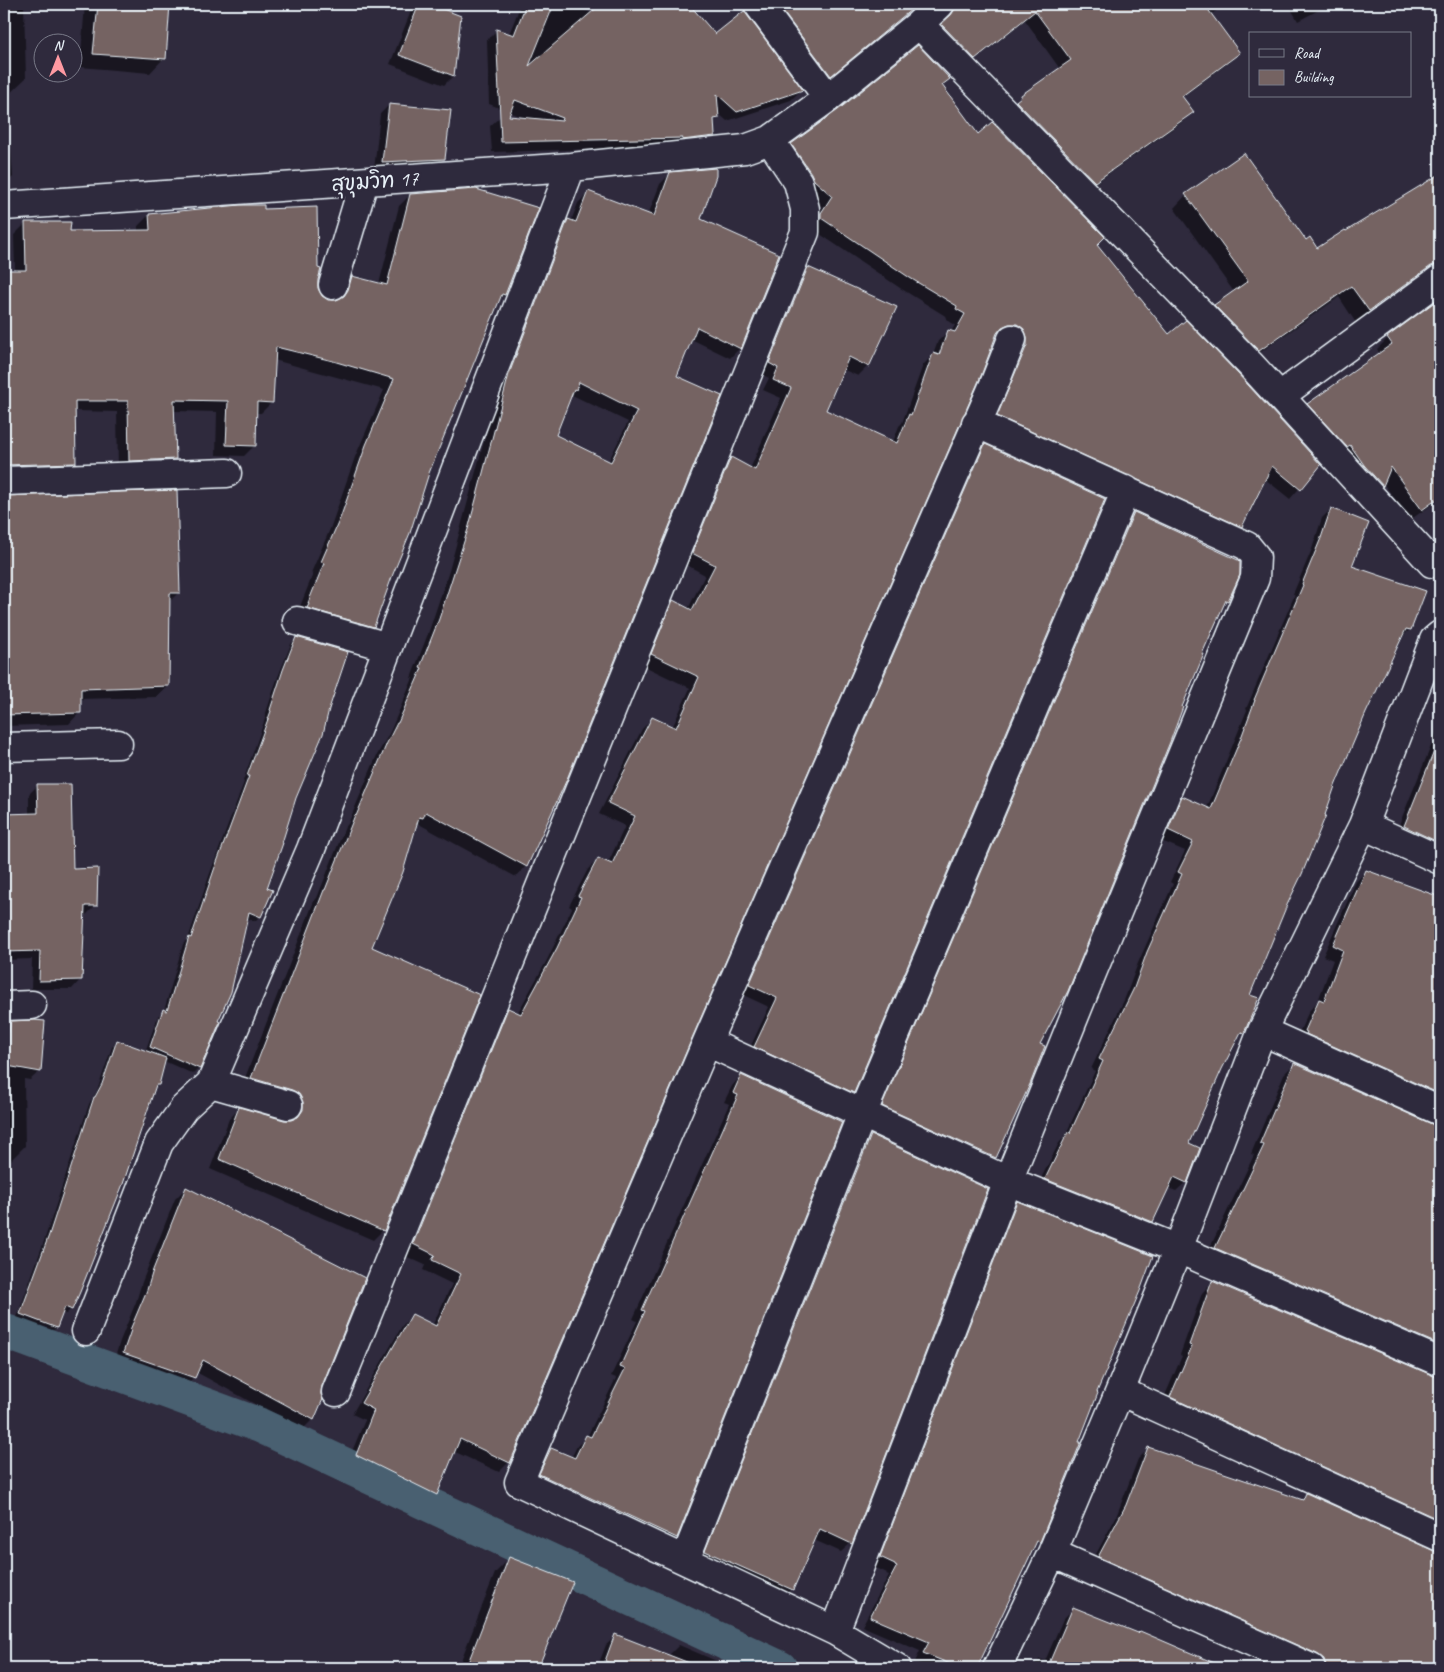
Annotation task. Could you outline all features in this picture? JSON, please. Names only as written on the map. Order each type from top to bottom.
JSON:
[{"type":"street","points":[[758,4],[828,98]]},
{"type":"street","points":[[336,1392],[805,232],[805,209],[798,182],[757,145],[828,98],[940,4]]},
{"type":"street","points":[[918,24],[1280,396],[1432,563]]},
{"type":"street","name":"สุขุมวิท 17","points":[[4,206],[571,167],[757,145]]},
{"type":"street","points":[[86,1331],[159,1143],[184,1108],[211,1083],[311,849],[571,167]]},
{"type":"street","points":[[333,285],[364,182]]},
{"type":"street","points":[[1280,396],[1440,279]]},
{"type":"street","points":[[897,1668],[835,1631],[519,1482],[1012,339]]},
{"type":"street","points":[[835,1631],[1008,1181],[1255,578],[1256,557],[1247,546],[976,423]]},
{"type":"street","points":[[4,481],[227,474]]},
{"type":"street","points":[[685,1560],[862,1114],[1126,490]]},
{"type":"street","points":[[297,621],[388,647]]},
{"type":"street","points":[[997,1668],[1052,1553],[1120,1391],[1178,1249],[1262,1031],[1363,825],[1434,640],[1440,635]]},
{"type":"street","points":[[4,747],[118,744]]},
{"type":"street","points":[[1363,825],[1440,860]]},
{"type":"street","points":[[4,1006],[32,1005]]},
{"type":"street","points":[[1262,1031],[1440,1111]]},
{"type":"street","points":[[708,1042],[1008,1181],[1178,1249],[1440,1362]]},
{"type":"street","points":[[211,1083],[288,1105]]},
{"type":"street","points":[[1120,1391],[1440,1537]]},
{"type":"street","points":[[1052,1553],[1311,1668]]},
{"type":"building","points":[[98,4],[170,4],[166,59],[93,54]]},
{"type":"building","points":[[419,4],[430,4],[461,16],[454,76],[399,55]]},
{"type":"building","points":[[526,4],[554,4],[529,66],[601,4],[689,4],[715,34],[744,11],[803,90],[737,112],[717,94],[719,118],[714,119],[715,136],[682,140],[683,138],[501,142],[496,29],[514,35]],"holes":[[[515,100],[563,118],[562,121],[509,116]]]},
{"type":"building","points":[[777,4],[918,4],[831,76]]},
{"type":"building","points":[[955,4],[1204,4],[1240,53],[1182,96],[1194,112],[1095,182],[1016,101],[1021,95],[1071,60],[1035,11],[975,59],[941,24],[951,15],[955,9]]},
{"type":"building","points":[[918,45],[950,79],[942,85],[978,134],[992,122],[1105,237],[1097,245],[1169,334],[1186,320],[1321,465],[1301,490],[1272,466],[1242,527],[997,416],[1027,345],[1024,329],[1017,324],[1009,324],[1002,327],[997,333],[981,376],[693,1036],[510,1463],[460,1439],[437,1495],[356,1455],[374,1410],[361,1403],[412,1314],[436,1326],[461,1274],[432,1260],[435,1255],[413,1244],[508,1008],[521,1014],[557,948],[581,897],[578,896],[598,858],[612,864],[635,816],[608,803],[652,717],[676,728],[699,677],[651,654],[673,600],[692,610],[715,565],[692,553],[731,457],[755,470],[791,388],[773,380],[778,368],[769,363],[808,267],[897,307],[869,367],[849,357],[826,410],[897,443],[909,414],[911,415],[933,353],[939,355],[948,330],[955,332],[965,314],[956,309],[957,306],[910,278],[821,218],[821,213],[832,196],[814,180],[791,144],[838,110]]},
{"type":"building","points":[[389,104],[451,110],[445,159],[382,162]]},
{"type":"building","points":[[1244,153],[1306,240],[1310,237],[1317,248],[1440,174],[1440,264],[1431,266],[1369,311],[1351,286],[1259,351],[1214,305],[1248,281],[1185,194]]},
{"type":"building","points":[[716,168],[716,176],[701,219],[779,254],[741,349],[697,327],[677,376],[722,396],[567,779],[527,867],[426,812],[423,818],[419,817],[403,872],[372,947],[480,995],[384,1231],[219,1159],[239,1107],[284,1120],[298,1117],[303,1110],[303,1102],[299,1094],[292,1090],[251,1078],[355,815],[422,668],[420,667],[439,619],[469,526],[509,374],[568,219],[576,222],[588,191],[654,216],[670,172]],"holes":[[[579,382],[637,411],[611,462],[556,435],[574,389],[576,390]]]},
{"type":"building","points":[[476,189],[539,208],[505,295],[502,294],[429,473],[410,533],[374,627],[307,608],[324,563],[321,562],[341,516],[366,445],[394,379],[276,347],[273,403],[257,402],[256,446],[226,445],[228,401],[174,400],[176,459],[129,461],[128,401],[75,401],[76,463],[4,465],[4,270],[26,270],[25,222],[71,222],[70,231],[150,230],[149,214],[240,205],[264,205],[264,209],[317,207],[318,268],[321,269],[318,288],[322,296],[328,300],[336,300],[344,296],[348,290],[352,276],[387,285],[410,194]]},
{"type":"building","points":[[1440,298],[1440,497],[1422,510],[1391,467],[1383,486],[1364,465],[1350,445],[1347,447],[1307,404],[1392,344],[1387,337]]},
{"type":"building","points":[[985,444],[1105,499],[854,1093],[754,1047],[777,998],[749,985]]},
{"type":"building","points":[[177,490],[180,593],[170,593],[169,686],[81,689],[81,713],[4,715],[4,496]]},
{"type":"building","points":[[1331,508],[1369,523],[1352,566],[1426,591],[1411,630],[1406,629],[1366,713],[1335,786],[1326,815],[1250,995],[1259,998],[1244,1033],[1241,1032],[1222,1069],[1189,1143],[1200,1148],[1187,1183],[1174,1177],[1153,1222],[1045,1179],[1068,1132],[1070,1133],[1103,1061],[1099,1059],[1134,988],[1147,952],[1182,874],[1178,872],[1193,842],[1168,830],[1182,796],[1211,809],[1241,738],[1254,700],[1303,585]]},
{"type":"building","points":[[1134,512],[1238,560],[1240,562],[1240,575],[1228,601],[1226,600],[1202,654],[1204,654],[1170,742],[1068,991],[1040,1044],[1045,1046],[1031,1082],[996,1158],[882,1106]]},
{"type":"building","points":[[296,637],[348,652],[329,709],[323,734],[296,798],[267,888],[273,890],[261,917],[249,912],[231,992],[200,1069],[150,1047],[163,1009],[167,1011],[189,937],[191,938],[249,776],[247,776]]},
{"type":"building","points":[[1440,739],[1440,843],[1404,826]]},
{"type":"building","points":[[37,784],[71,784],[73,869],[98,868],[97,906],[85,906],[82,980],[39,981],[40,951],[4,952],[4,814],[38,813]]},
{"type":"building","points":[[1366,870],[1440,897],[1440,1094],[1306,1034],[1307,1032],[1305,1031],[1319,999],[1324,1001],[1343,950],[1333,945]]},
{"type":"building","points":[[10,1021],[45,1021],[41,1072],[7,1066]]},
{"type":"building","points":[[117,1040],[166,1058],[159,1085],[156,1085],[123,1184],[80,1292],[72,1310],[65,1307],[57,1328],[20,1314],[49,1235],[94,1097],[102,1084]]},
{"type":"building","points":[[1294,1063],[1440,1126],[1440,1345],[1215,1248],[1264,1145],[1260,1143]]},
{"type":"building","points":[[741,1075],[842,1122],[677,1538],[539,1474],[551,1448],[575,1458],[586,1435],[591,1437],[625,1369],[620,1367],[645,1311],[642,1310],[738,1095],[733,1093]]},
{"type":"building","points":[[871,1135],[988,1189],[852,1544],[820,1529],[793,1590],[705,1551]]},
{"type":"building","points":[[186,1187],[365,1278],[322,1386],[321,1394],[323,1399],[314,1420],[203,1360],[195,1378],[123,1353],[130,1330]]},
{"type":"building","points":[[1017,1201],[1153,1256],[1097,1392],[1079,1442],[1081,1442],[1040,1542],[1037,1541],[977,1668],[960,1668],[923,1653],[929,1642],[870,1617],[897,1566],[880,1557]]},
{"type":"building","points":[[1212,1281],[1440,1377],[1440,1520],[1170,1397],[1192,1346],[1189,1345]]},
{"type":"building","points":[[1148,1447],[1303,1500],[1306,1493],[1434,1551],[1440,1552],[1440,1668],[1326,1668],[1324,1659],[1317,1654],[1098,1557],[1126,1505]]},
{"type":"building","points":[[509,1557],[573,1582],[538,1668],[466,1668]]},
{"type":"building","points":[[1073,1607],[1138,1633],[1140,1631],[1226,1668],[1047,1668]]},
{"type":"building","points":[[615,1634],[697,1666],[697,1668],[621,1668],[605,1661]]},
{"type":"waterway","points":[[4,1331],[259,1425],[780,1668]]}]
